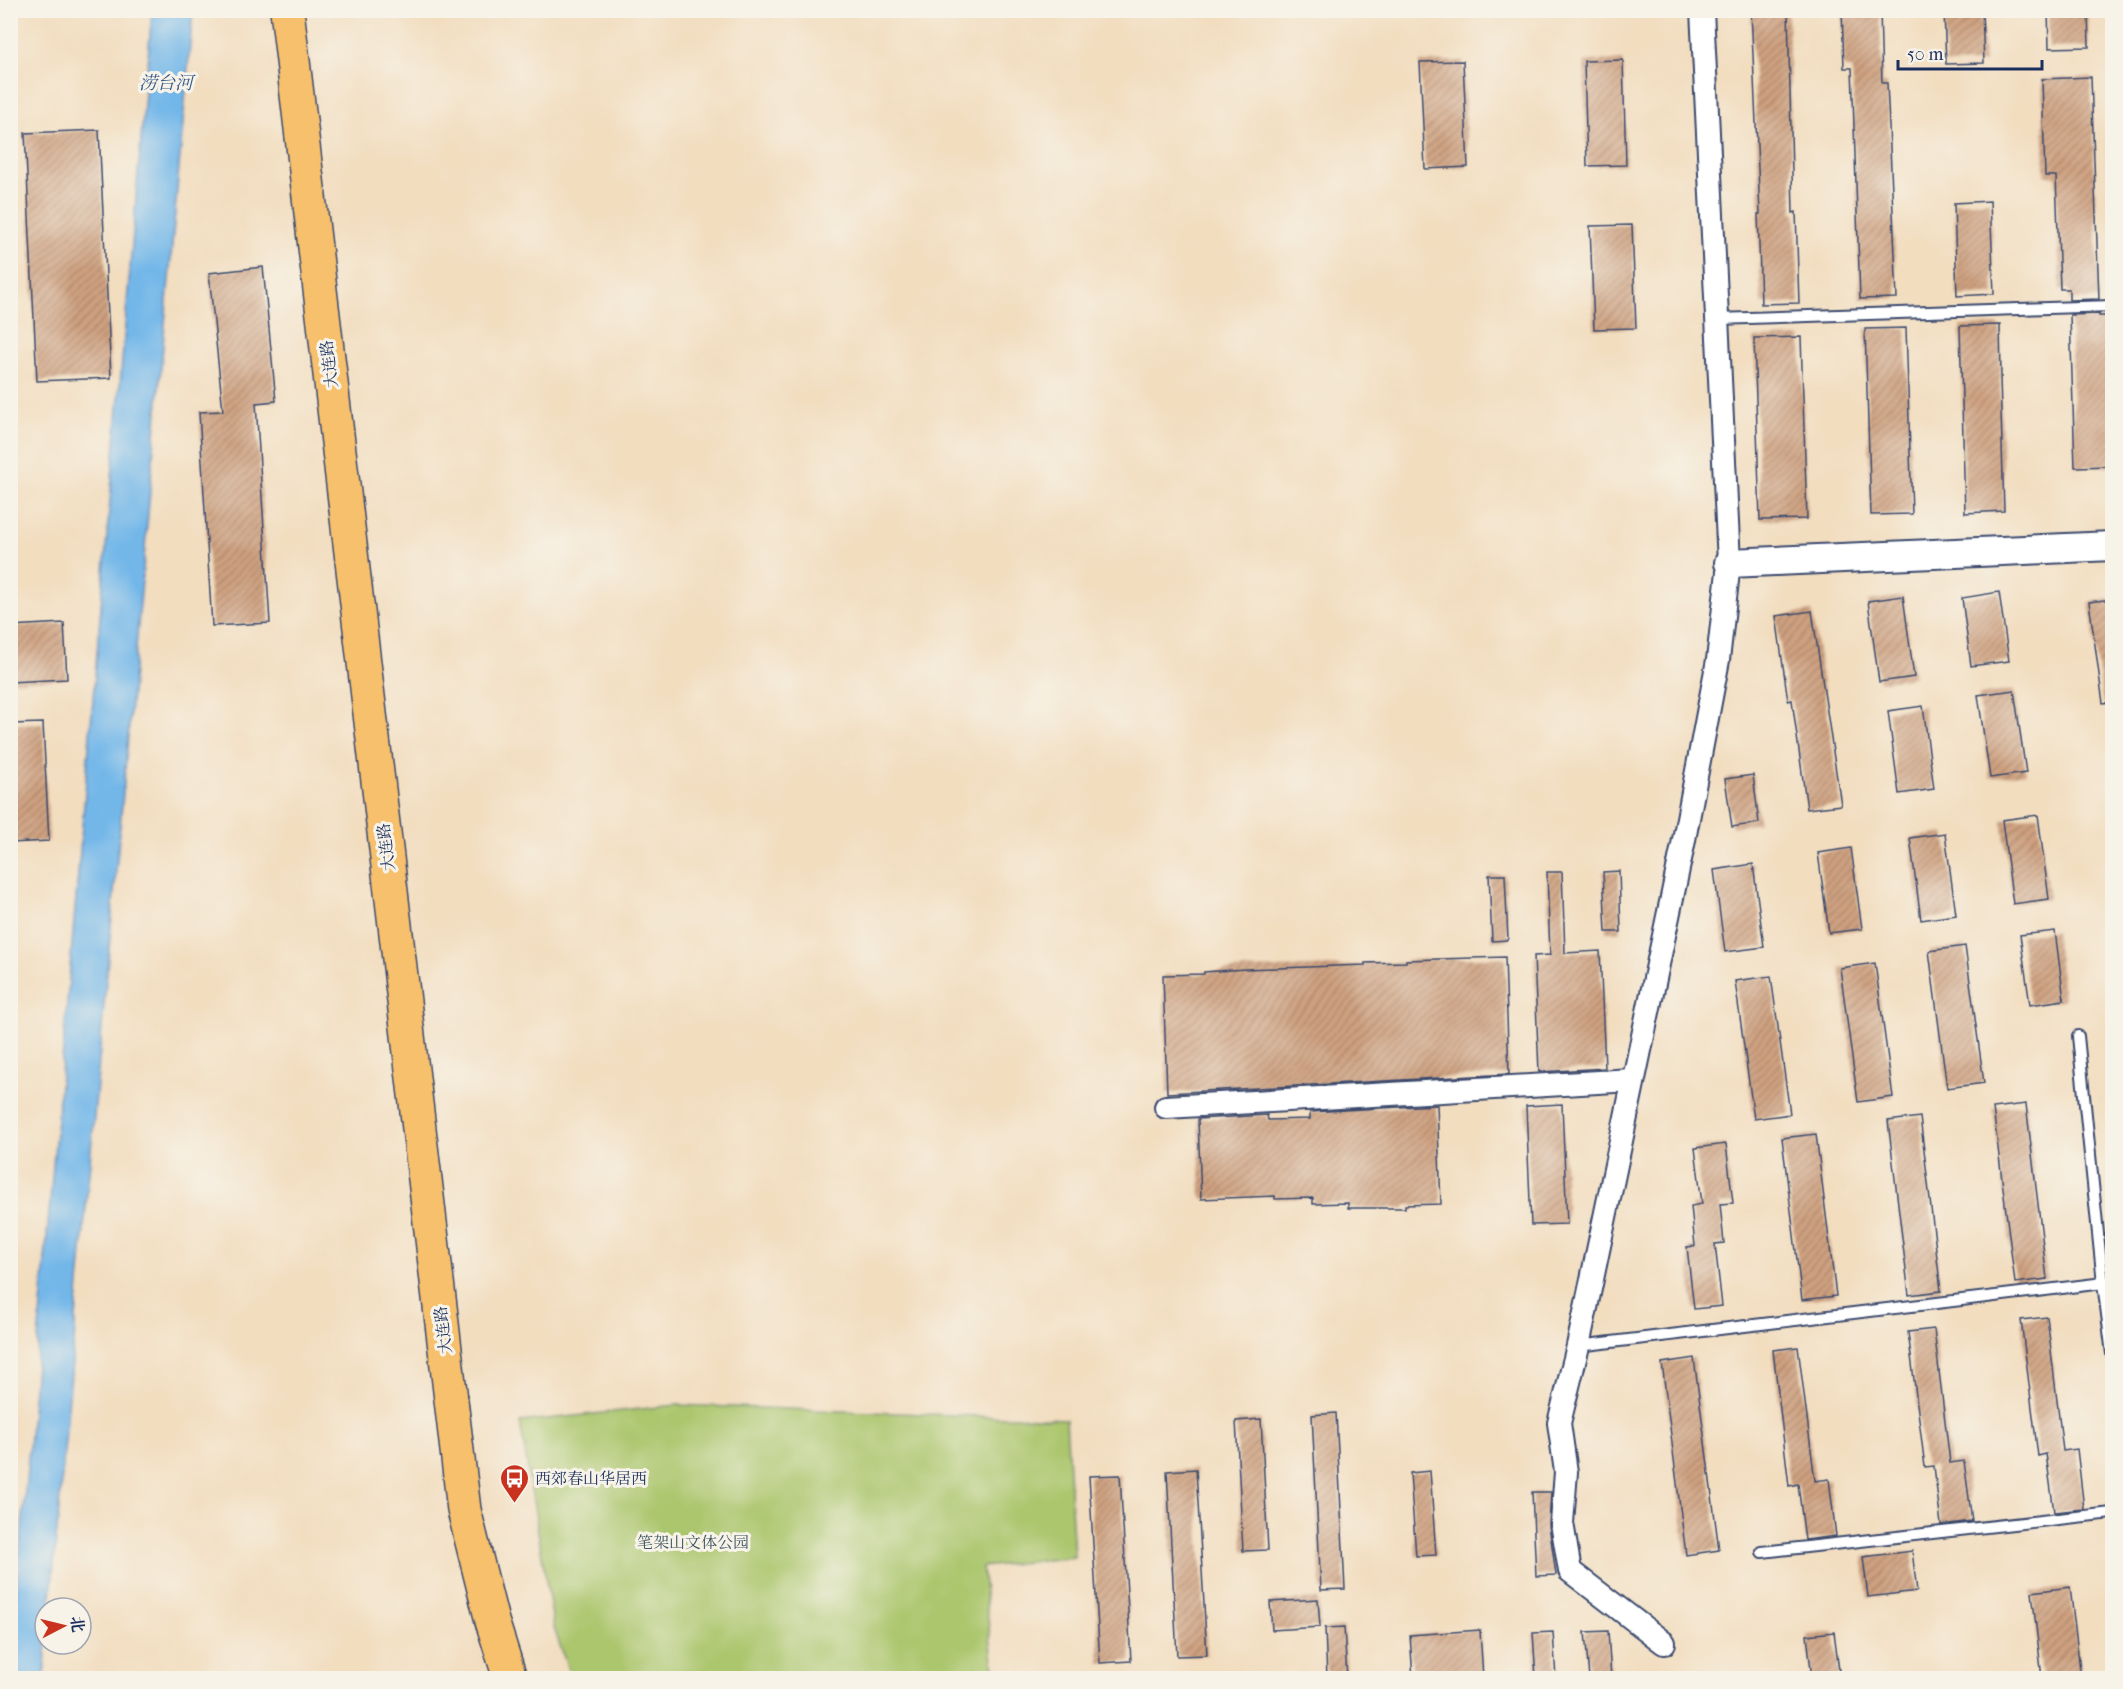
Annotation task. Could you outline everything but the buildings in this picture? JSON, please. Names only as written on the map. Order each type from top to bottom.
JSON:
[{"type":"main road","name":"大连路","points":[[287,10],[464,1510],[492,1621],[510,1678]]},
{"type":"street","points":[[1664,1643],[1570,1571],[1562,1523],[1566,1472],[1559,1423],[1578,1346],[1683,845],[1718,660],[1729,563],[1702,10]]},
{"type":"street","points":[[1729,563],[2112,546]]},
{"type":"street","points":[[1166,1107],[1632,1080]]},
{"type":"lane","points":[[1718,319],[2112,306]]},
{"type":"lane","points":[[2078,1036],[2108,1282],[2112,1354]]},
{"type":"lane","points":[[1578,1346],[2108,1282]]},
{"type":"lane","points":[[1762,1552],[2112,1513]]},
{"type":"green space","name":"笔架山文体公园","points":[[677,1405],[1066,1419],[1074,1557],[982,1567],[995,1678],[571,1678],[554,1628],[520,1422]]},
{"type":"water","name":"涝台河","points":[[152,11],[193,11],[51,1596],[33,1596],[33,1656],[46,1656],[44,1678],[11,1678],[11,1656]]},
{"type":"place","name":"西郊春山华居西","points":[[514,1504]]}]
